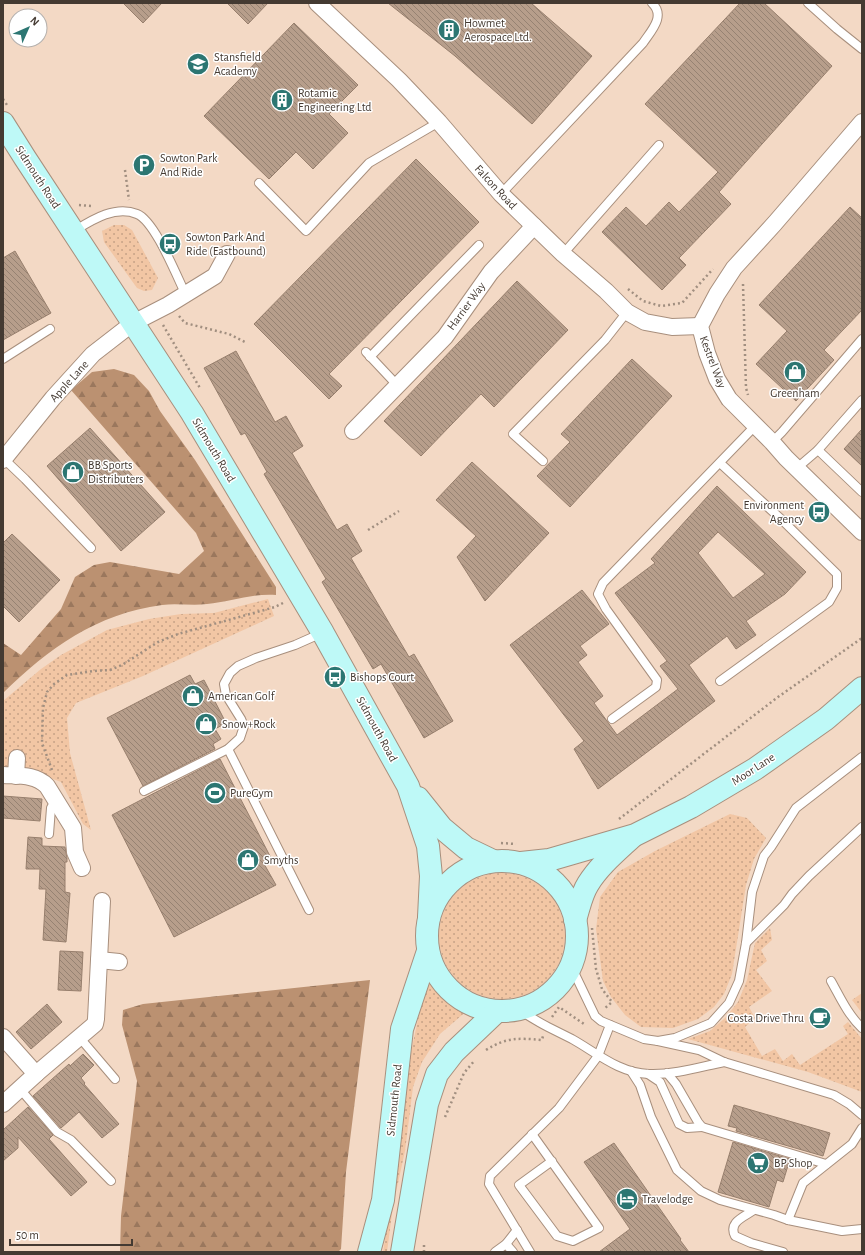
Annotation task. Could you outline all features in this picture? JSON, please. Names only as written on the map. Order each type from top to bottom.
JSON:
[{"type":"main road","name":"Sidmouth Road","points":[[7,117],[25,158],[192,413],[323,633],[408,786],[442,828],[466,848],[495,852]]},
{"type":"main road","name":"Moor Lane","points":[[519,854],[549,860],[635,835],[691,807],[755,769],[826,719],[862,688]]},
{"type":"main road","name":"Sidmouth Road","points":[[408,786],[428,846],[431,876],[429,917]]},
{"type":"main road","name":"Moor Lane","points":[[584,923],[582,896],[587,885],[602,865],[635,835]]},
{"type":"main road","points":[[495,852],[506,861],[519,854],[555,883],[584,923],[577,928],[577,947],[571,966],[563,981],[551,994],[536,1004],[519,1010],[496,1012],[473,1006],[452,993],[436,974],[428,951],[426,934],[429,917],[438,896],[452,879],[495,852]]},
{"type":"main road","name":"Sidmouth Road","points":[[369,1252],[383,1200],[402,1029],[428,951]]},
{"type":"main road","points":[[402,1252],[426,1104],[437,1074],[454,1052],[496,1012]]},
{"type":"street","name":"Falcon Road","points":[[317,3],[399,80],[439,122],[501,194],[563,254],[606,291],[627,312],[645,322],[672,327],[700,326]]},
{"type":"street","name":"Kestrel Way","points":[[859,133],[734,268],[717,294],[700,326],[707,353],[717,379],[729,399],[862,532]]},
{"type":"street","name":"Harrier Way","points":[[353,431],[445,337],[491,272],[534,226]]},
{"type":"street","name":"Apple Lane","points":[[6,451],[93,354],[133,323],[172,309],[186,295],[215,276],[227,254]]},
{"type":"street","points":[[17,758],[9,776],[36,778],[41,780],[47,786],[73,828],[75,852],[82,868]]},
{"type":"street","points":[[3,1104],[95,1024],[100,960],[102,901]]},
{"type":"street","points":[[100,960],[119,962]]},
{"type":"street","points":[[3,1037],[36,1074]]},
{"type":"lane","points":[[501,194],[643,43],[658,22],[656,6],[652,3]]},
{"type":"lane","points":[[808,3],[861,46]]},
{"type":"lane","points":[[259,183],[306,231],[369,162],[439,122]]},
{"type":"lane","points":[[563,254],[659,145]]},
{"type":"lane","points":[[74,232],[93,219],[112,213],[124,211],[138,214],[148,223],[160,241],[186,295]]},
{"type":"lane","points":[[397,385],[368,354],[479,245]]},
{"type":"lane","points":[[543,461],[513,434],[605,340],[627,312]]},
{"type":"lane","points":[[3,359],[50,329]]},
{"type":"lane","points":[[772,442],[788,426],[862,339]]},
{"type":"lane","points":[[797,468],[818,450],[862,400]]},
{"type":"lane","points":[[612,719],[656,687],[657,680],[606,609],[598,594],[603,583],[755,426]]},
{"type":"lane","points":[[818,450],[862,492]]},
{"type":"lane","points":[[6,451],[25,479],[91,548]]},
{"type":"lane","points":[[720,463],[782,520],[837,574],[837,588],[829,602],[720,681]]},
{"type":"lane","points":[[144,791],[228,749],[240,738],[244,726],[226,695],[224,684],[230,674],[238,666],[323,633]]},
{"type":"lane","points":[[228,749],[309,910]]},
{"type":"lane","points":[[658,1041],[675,1038],[711,1023],[729,1003],[739,981],[746,944],[752,892],[764,856],[796,808],[862,757]]},
{"type":"lane","points":[[49,834],[51,808],[56,799]]},
{"type":"lane","points":[[746,944],[784,906],[792,894],[809,876],[862,827]]},
{"type":"lane","points":[[571,966],[595,1016],[601,1021],[644,1039],[699,1050],[724,1062],[834,1095],[849,1104],[862,1116]]},
{"type":"lane","points":[[831,981],[849,1013],[862,1028]]},
{"type":"lane","points":[[519,1010],[546,1027],[573,1040],[598,1056],[631,1071],[648,1074],[666,1073],[724,1062]]},
{"type":"lane","points":[[530,1252],[489,1184],[490,1176],[559,1108],[598,1056],[610,1025]]},
{"type":"lane","points":[[80,1038],[115,1079]]},
{"type":"lane","points":[[631,1071],[640,1085],[651,1117],[677,1170],[701,1191],[720,1200],[788,1220],[842,1231],[862,1229]]},
{"type":"lane","points":[[666,1073],[676,1084],[702,1127]]},
{"type":"lane","points":[[648,1074],[660,1082],[679,1124],[687,1128],[702,1127],[826,1164]]},
{"type":"lane","points":[[20,1089],[57,1132],[71,1140],[111,1181]]},
{"type":"lane","points":[[788,1220],[803,1183],[852,1144],[862,1128]]},
{"type":"lane","points":[[532,1134],[552,1161],[599,1228],[573,1241],[557,1236],[519,1185],[552,1161]]},
{"type":"lane","points":[[754,1210],[733,1226],[732,1231],[735,1236],[751,1243],[783,1252]]},
{"type":"lane","points":[[495,1252],[506,1244],[517,1230]]},
{"type":"lane","points":[[506,1244],[513,1252]]},
{"type":"path","points":[[3,99],[7,117]]},
{"type":"path","points":[[125,170],[130,212]]},
{"type":"path","points":[[78,205],[98,205]]},
{"type":"path","points":[[627,287],[643,301],[661,306],[682,303],[714,268]]},
{"type":"path","points":[[744,278],[742,287],[746,388],[749,399]]},
{"type":"path","points":[[203,393],[163,324],[172,309],[185,323],[229,334],[245,342]]},
{"type":"path","points":[[368,530],[399,511]]},
{"type":"path","points":[[54,774],[42,743],[43,708],[47,692],[54,684],[67,675],[110,670],[122,665],[158,642],[178,634],[276,607],[286,601]]},
{"type":"path","points":[[613,823],[778,697],[862,638]]},
{"type":"path","points":[[495,852],[519,854]]},
{"type":"path","points":[[482,1052],[498,1043],[517,1038],[542,1040],[546,1027],[559,1007],[584,1024],[612,1002],[602,989],[584,923]]},
{"type":"path","points":[[444,1120],[464,1073],[478,1057]]},
{"type":"path","points":[[424,1236],[424,1252]]},
{"type":"shaded area","points":[[114,225],[124,225],[132,230],[158,278],[152,290],[144,291],[137,288],[104,242],[102,231]]},
{"type":"shaded area","points":[[268,599],[274,616],[143,676],[76,703],[67,718],[70,753],[91,830],[83,824],[61,782],[34,772],[3,767],[3,701],[41,669],[61,655],[107,630],[149,619],[181,614],[214,613]]},
{"type":"shaded area","points":[[730,814],[747,818],[766,838],[754,859],[746,885],[732,974],[724,994],[714,1007],[698,1019],[673,1028],[641,1027],[625,1015],[611,997],[603,981],[596,929],[600,897],[618,872],[655,851]]},
{"type":"shaded area","points":[[508,873],[532,881],[542,887],[551,896],[560,912],[564,924],[564,948],[560,960],[551,976],[542,985],[526,994],[514,998],[496,999],[472,991],[462,985],[453,976],[444,960],[440,948],[439,930],[447,906],[453,896],[462,887],[478,878],[490,874]]},
{"type":"shaded area","points":[[770,928],[772,940],[761,950],[767,961],[756,970],[772,991],[749,1007],[755,1018],[745,1027],[762,1056],[775,1049],[783,1061],[792,1054],[800,1065],[848,1034],[843,1026],[848,1022],[862,1039],[862,1092],[808,1072],[688,1039],[710,1031],[725,1018],[738,1002],[747,980],[755,943]]},
{"type":"shaded area","points":[[429,975],[446,996],[456,1004],[469,1009],[440,1034],[422,1062],[413,1087],[405,1151],[393,1206],[387,1252],[383,1252],[399,1146],[401,1099],[424,991]]},
{"type":"shaded area","points":[[862,993],[862,1013],[852,1000]]},
{"type":"green space","points":[[114,369],[134,375],[149,391],[160,411],[195,460],[276,587],[276,595],[250,596],[201,605],[162,605],[116,616],[95,625],[56,648],[3,693],[3,643],[21,655],[61,609],[75,577],[94,565],[110,562],[179,574],[204,551],[196,533],[71,390],[92,372]]},
{"type":"green space","points":[[370,980],[346,1172],[341,1249],[338,1252],[120,1252],[121,1216],[137,1081],[122,1025],[123,1010],[143,1004]]},
{"type":"building","points":[[123,3],[162,3],[143,23]]},
{"type":"building","points":[[227,3],[268,3],[248,24]]},
{"type":"building","points":[[388,3],[531,3],[592,56],[532,124],[455,56]]},
{"type":"building","points":[[740,3],[764,3],[832,66],[719,192],[731,204],[679,258],[686,265],[662,290],[602,232],[626,207],[646,226],[669,202],[679,212],[718,172],[645,104]]},
{"type":"building","name":"Rotamic Engineering Ltd","points":[[294,23],[358,85],[329,114],[348,133],[313,169],[296,152],[269,179],[204,116]]},
{"type":"building","points":[[416,159],[479,222],[329,374],[342,386],[329,399],[254,324]]},
{"type":"building","points":[[850,207],[862,218],[862,310],[824,350],[834,360],[796,401],[756,364],[787,331],[759,305]]},
{"type":"building","points":[[15,251],[51,313],[3,340],[3,258]]},
{"type":"building","points":[[517,281],[568,330],[494,407],[481,394],[421,456],[384,421]]},
{"type":"building","points":[[236,351],[275,422],[286,416],[303,446],[292,453],[337,530],[347,524],[362,551],[351,558],[409,657],[414,654],[453,721],[424,738],[381,664],[373,669],[322,582],[326,579],[264,474],[267,472],[245,433],[241,435],[204,368]]},
{"type":"building","points":[[632,359],[672,396],[570,507],[537,476],[570,442],[561,434]]},
{"type":"building","points":[[90,428],[165,512],[121,551],[47,466]]},
{"type":"building","points":[[862,429],[862,466],[844,449]]},
{"type":"building","points":[[472,462],[549,533],[485,601],[457,557],[476,536],[436,500]]},
{"type":"building","points":[[717,486],[806,572],[785,594],[746,621],[756,635],[736,649],[727,636],[689,665],[715,701],[598,789],[574,749],[584,741],[510,645],[582,590],[609,624],[580,646],[587,655],[578,662],[603,696],[594,703],[617,735],[678,689],[660,666],[667,661],[615,593],[655,563],[651,559]],"holes":[[[718,532],[765,574],[733,598],[698,553]]]},
{"type":"building","points":[[12,534],[60,580],[19,622],[3,606],[3,543]]},
{"type":"building","points":[[190,675],[195,684],[204,680],[226,723],[215,729],[221,739],[213,744],[215,749],[143,786],[107,718]]},
{"type":"building","points":[[220,759],[271,858],[263,862],[276,885],[174,937],[112,815]]},
{"type":"building","points":[[3,796],[42,799],[40,821],[3,818]]},
{"type":"building","points":[[28,837],[42,838],[42,846],[65,847],[67,862],[65,862],[65,892],[70,893],[66,942],[43,940],[46,889],[39,889],[40,869],[26,869]]},
{"type":"building","points":[[60,951],[83,952],[81,991],[58,990]]},
{"type":"building","points":[[47,1004],[62,1022],[31,1049],[16,1032]]},
{"type":"building","points":[[83,1054],[94,1065],[81,1078],[85,1083],[84,1084],[119,1124],[102,1138],[79,1112],[61,1128],[33,1096],[69,1064],[70,1066]]},
{"type":"building","points":[[734,1105],[830,1133],[823,1156],[736,1131],[737,1128],[728,1126]]},
{"type":"building","points":[[28,1107],[53,1135],[49,1139],[87,1182],[71,1196],[18,1137],[18,1148],[3,1161],[3,1130]]},
{"type":"building","points":[[733,1142],[790,1159],[783,1182],[777,1180],[769,1207],[718,1192]]},
{"type":"building","name":"Travelodge","points":[[614,1143],[689,1252],[599,1252],[630,1229],[584,1162]]},
{"type":"place","name":"Howmet Aerospace Ltd.","points":[[449,30]]},
{"type":"place","name":"Stansfield Academy","points":[[198,64]]},
{"type":"place","name":"Rotamic Engineering Ltd","points":[[282,100]]},
{"type":"place","name":"Sowton Park And Ride","points":[[144,165]]},
{"type":"place","name":"Sowton Park And Ride (Eastbound)","points":[[170,244]]},
{"type":"place","name":"Greenham","points":[[795,372]]},
{"type":"place","name":"BB Sports Distributers","points":[[73,472]]},
{"type":"place","name":"Environment Agency","points":[[819,512]]},
{"type":"place","name":"Bishops Court","points":[[335,677]]},
{"type":"place","name":"American Golf","points":[[193,696]]},
{"type":"place","name":"Snow+Rock","points":[[206,724]]},
{"type":"place","name":"PureGym","points":[[215,793]]},
{"type":"place","name":"Smyths","points":[[248,860]]},
{"type":"place","name":"Costa Drive Thru","points":[[820,1018]]},
{"type":"place","name":"BP Shop","points":[[758,1163]]},
{"type":"place","name":"Travelodge","points":[[627,1199]]}]
